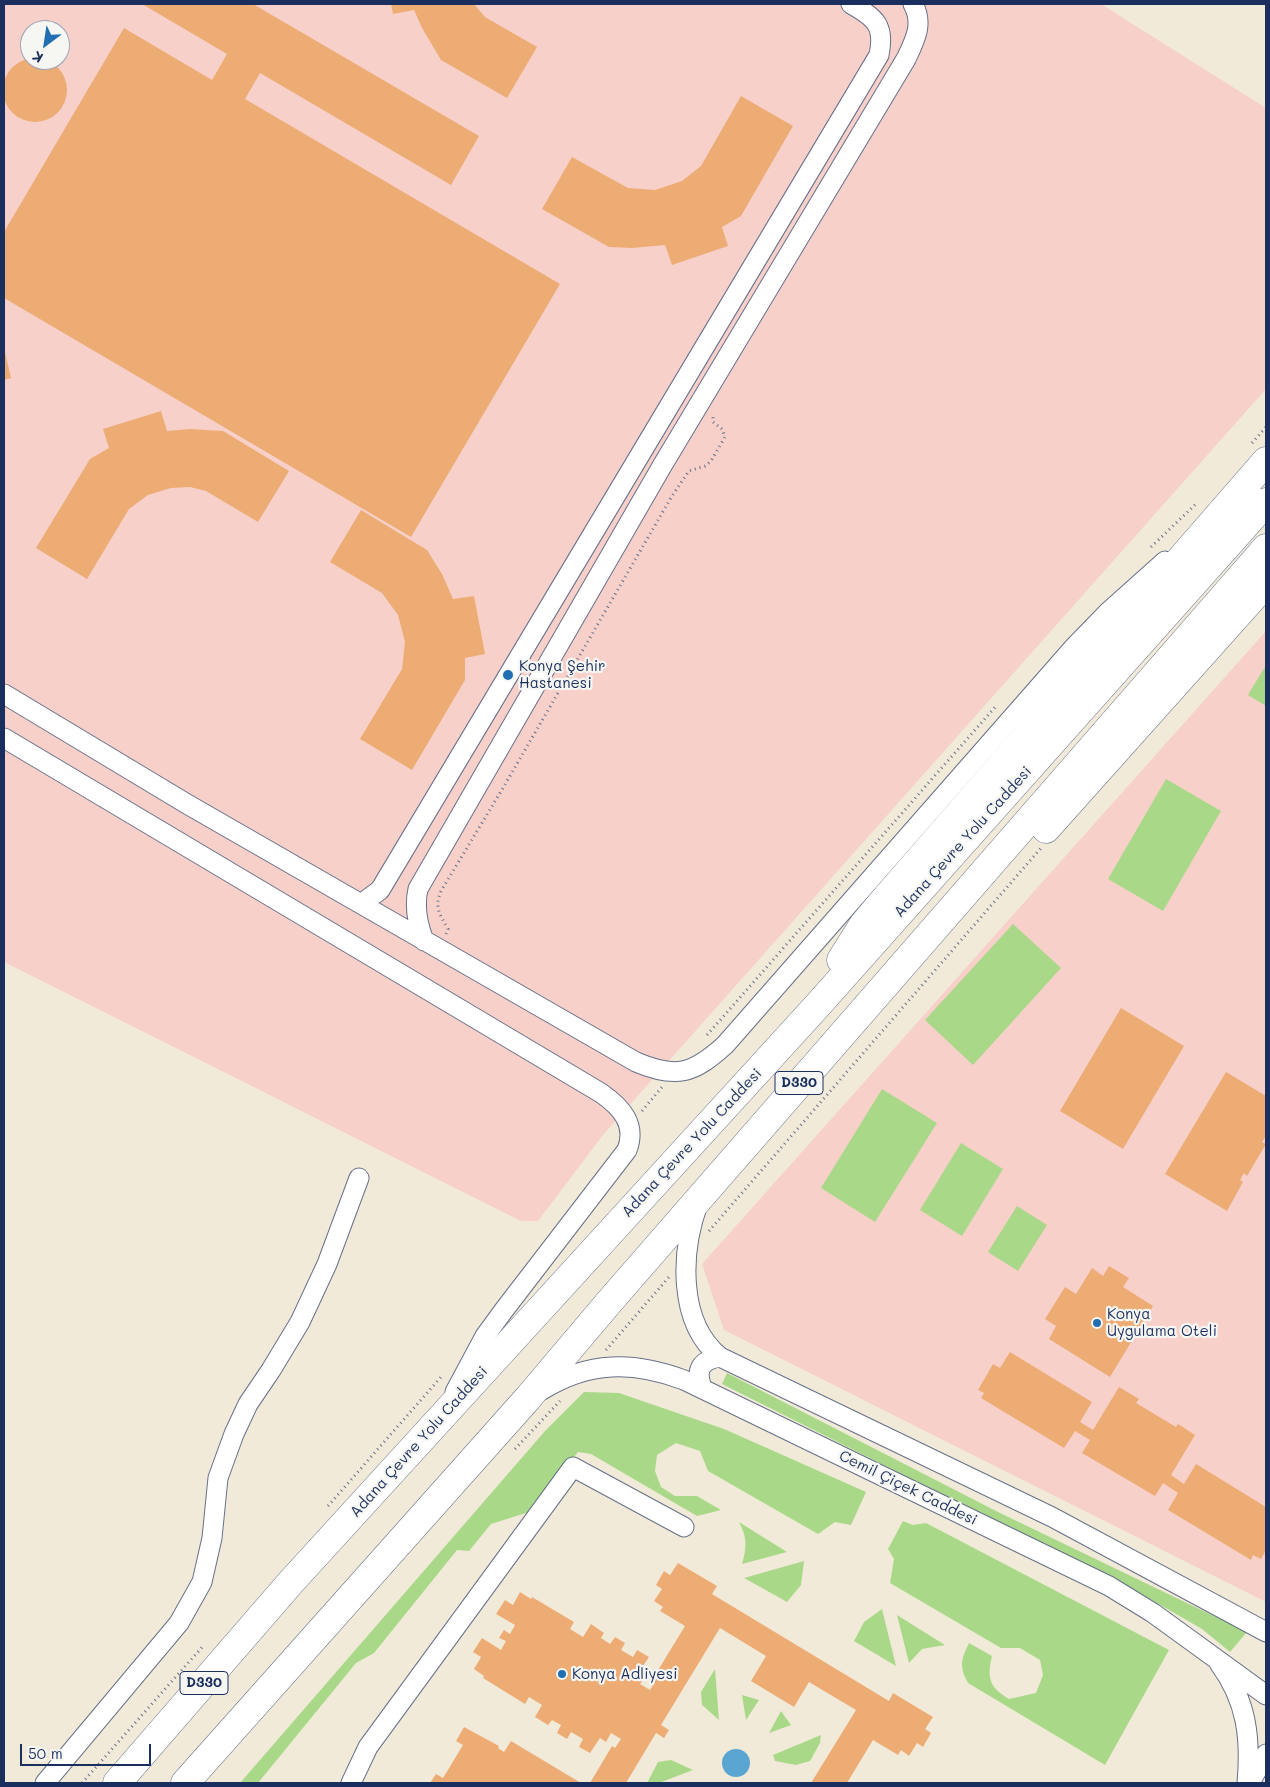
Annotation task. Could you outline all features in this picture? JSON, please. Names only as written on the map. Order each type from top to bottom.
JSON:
[{"type":"highway","points":[[817,1006],[832,974],[863,925],[1207,528],[1257,454]]},
{"type":"highway","name":"Adana Çevre Yolu Caddesi","points":[[117,1783],[291,1582],[817,1006],[1266,502]]},
{"type":"highway","name":"D330","points":[[186,1783],[528,1398],[701,1196],[1266,548]]},
{"type":"highway","points":[[867,1005],[936,945],[978,904],[1266,583]]},
{"type":"street","points":[[361,904],[380,890],[879,55],[882,41],[881,29],[864,11],[852,4]]},
{"type":"street","points":[[431,945],[418,923],[415,902],[418,888],[662,466],[906,59],[920,22],[913,4]]},
{"type":"street","points":[[4,694],[187,804],[636,1062],[655,1070],[675,1072],[701,1064],[725,1045],[1075,646],[1138,584],[1207,528]]},
{"type":"street","points":[[4,738],[601,1093],[617,1106],[630,1127],[631,1140],[622,1157],[490,1330],[442,1416]]},
{"type":"street","points":[[45,1783],[179,1623],[202,1582],[212,1538],[218,1478],[234,1434],[248,1404],[300,1322],[327,1264],[359,1178]]},
{"type":"street","points":[[701,1196],[692,1225],[687,1256],[687,1282],[694,1318],[706,1345],[720,1357],[1043,1512],[1258,1623],[1266,1632]]},
{"type":"street","points":[[702,1387],[698,1377],[699,1368],[704,1362],[720,1357]]},
{"type":"street","name":"Cemil Çiçek Caddesi","points":[[528,1398],[564,1377],[590,1369],[625,1366],[653,1370],[702,1387],[1109,1586],[1153,1613],[1266,1694]]},
{"type":"street","points":[[351,1783],[368,1747],[573,1467],[684,1527]]},
{"type":"street","points":[[1214,1656],[1226,1673],[1242,1706],[1249,1736],[1249,1783]]},
{"type":"street","points":[[1249,1783],[1266,1754]]},
{"type":"path","points":[[431,945],[448,929],[438,911],[436,902],[441,891],[508,780],[672,496],[689,471],[705,466],[712,461],[720,447],[725,437],[722,429],[713,422],[712,414]]},
{"type":"path","points":[[1257,454],[1266,427]]},
{"type":"path","points":[[1146,552],[1203,498]]},
{"type":"path","points":[[700,1042],[1002,700]]},
{"type":"path","points":[[590,1369],[1042,847]]},
{"type":"path","points":[[630,1127],[675,1072]]},
{"type":"path","points":[[324,1510],[448,1370]]},
{"type":"path","points":[[511,1453],[563,1399]]},
{"type":"path","points":[[82,1783],[206,1644]]},
{"type":"shaded area","name":"Konya Şehir Hastanesi","points":[[4,4],[1101,4],[1266,108],[1266,389],[603,1135],[538,1221],[521,1221],[4,962]]},
{"type":"shaded area","points":[[1266,631],[1266,1602],[724,1330],[702,1264]]},
{"type":"green space","points":[[1266,665],[1266,706],[1248,695]]},
{"type":"green space","points":[[1166,779],[1221,811],[1163,911],[1108,879]]},
{"type":"green space","points":[[1013,924],[1061,968],[973,1065],[925,1020]]},
{"type":"green space","points":[[882,1089],[937,1123],[875,1222],[821,1188]]},
{"type":"green space","points":[[961,1143],[1003,1169],[962,1236],[920,1210]]},
{"type":"green space","points":[[1017,1206],[1047,1225],[1018,1271],[988,1252]]},
{"type":"green space","points":[[727,1373],[998,1512],[1247,1632],[1230,1652],[1202,1629],[1145,1596],[722,1384]]},
{"type":"green space","points":[[584,1392],[619,1393],[724,1429],[866,1492],[851,1525],[835,1522],[818,1534],[708,1471],[700,1451],[676,1443],[657,1455],[655,1471],[661,1487],[675,1496],[697,1496],[721,1510],[697,1516],[591,1454],[578,1452],[529,1512],[491,1524],[469,1551],[457,1550],[374,1653],[356,1663],[258,1783],[240,1783],[545,1431]]},
{"type":"green space","points":[[903,1521],[913,1525],[926,1523],[1169,1650],[1105,1765],[968,1683],[963,1672],[962,1663],[969,1643],[992,1656],[991,1681],[1002,1695],[1009,1699],[1036,1693],[1043,1675],[1040,1660],[1020,1648],[1001,1648],[890,1583],[894,1559],[888,1549]]},
{"type":"green space","points":[[739,1522],[787,1552],[742,1564],[745,1542],[744,1532]]},
{"type":"green space","points":[[804,1561],[801,1585],[787,1602],[744,1578]]},
{"type":"green space","points":[[882,1609],[896,1666],[854,1641],[864,1622]]},
{"type":"green space","points":[[897,1615],[945,1645],[922,1649],[909,1663]]},
{"type":"green space","points":[[715,1669],[719,1720],[702,1705],[701,1692]]},
{"type":"green space","points":[[742,1695],[759,1700],[746,1720]]},
{"type":"green space","points":[[781,1711],[791,1725],[769,1733]]},
{"type":"green space","points":[[821,1735],[820,1743],[810,1761],[796,1765],[775,1761],[773,1755]]},
{"type":"green space","points":[[671,1760],[693,1770],[659,1783],[647,1783],[658,1762]]},
{"type":"water","points":[[736,1749],[746,1753],[750,1763],[746,1773],[736,1777],[726,1773],[722,1763],[726,1753]]},
{"type":"building","points":[[142,4],[253,4],[479,136],[451,185],[260,73],[245,99],[560,284],[411,537],[4,298],[4,232],[124,28],[212,80],[227,54]]},
{"type":"building","points":[[391,4],[474,4],[485,17],[537,47],[507,98],[441,60],[422,28],[414,10],[393,14]]},
{"type":"building","points":[[20,62],[20,70],[60,70],[67,84],[67,96],[62,108],[53,117],[41,122],[29,122],[17,117],[8,108],[3,96],[5,78],[12,67]]},
{"type":"building","points":[[741,96],[793,126],[741,216],[722,227],[728,246],[672,265],[665,245],[632,248],[609,247],[542,209],[572,157],[628,188],[655,190],[682,181],[701,166]]},
{"type":"building","points":[[4,348],[11,378],[4,380]]},
{"type":"building","points":[[161,411],[167,431],[190,429],[223,431],[289,471],[258,522],[206,491],[190,487],[171,488],[148,495],[129,509],[87,579],[36,548],[90,459],[109,448],[103,429]]},
{"type":"building","points":[[361,510],[427,550],[442,574],[453,599],[474,596],[485,654],[465,658],[465,680],[412,770],[360,739],[402,669],[405,642],[398,615],[382,593],[330,562]]},
{"type":"building","points":[[1121,1008],[1184,1046],[1123,1149],[1060,1111]]},
{"type":"building","points":[[1226,1072],[1266,1096],[1266,1136],[1262,1142],[1266,1144],[1247,1176],[1244,1173],[1240,1180],[1243,1182],[1227,1211],[1165,1174]]},
{"type":"building","name":"Konya Uygulama Oteli","points":[[1109,1266],[1129,1278],[1123,1287],[1153,1306],[1110,1377],[1049,1339],[1056,1326],[1045,1319],[1065,1287],[1076,1294],[1092,1268],[1103,1276]]},
{"type":"building","points":[[1010,1352],[1092,1402],[1080,1422],[1093,1430],[1119,1387],[1139,1399],[1136,1403],[1176,1427],[1178,1424],[1195,1435],[1171,1475],[1184,1484],[1196,1464],[1266,1507],[1266,1550],[1261,1559],[1253,1555],[1251,1560],[1168,1510],[1178,1493],[1163,1483],[1155,1496],[1082,1453],[1090,1440],[1075,1431],[1064,1448],[981,1398],[984,1393],[978,1390],[993,1364],[1000,1368]]},
{"type":"building","name":"Konya Adliyesi","points":[[678,1563],[717,1586],[712,1594],[889,1701],[893,1693],[933,1717],[925,1729],[931,1733],[923,1747],[917,1743],[909,1756],[901,1750],[898,1755],[873,1740],[847,1783],[811,1783],[856,1710],[809,1682],[794,1707],[751,1681],[766,1656],[720,1628],[661,1725],[669,1730],[664,1738],[656,1733],[626,1783],[590,1783],[612,1746],[615,1748],[621,1739],[611,1733],[606,1742],[600,1738],[590,1753],[579,1747],[583,1739],[571,1732],[567,1739],[557,1733],[561,1725],[552,1720],[548,1725],[535,1717],[542,1705],[529,1697],[525,1704],[483,1678],[484,1676],[474,1669],[481,1657],[473,1652],[482,1638],[501,1650],[506,1641],[499,1638],[504,1630],[510,1634],[515,1625],[496,1614],[505,1600],[513,1605],[520,1592],[574,1622],[570,1629],[583,1637],[591,1624],[604,1633],[601,1638],[610,1644],[615,1637],[625,1643],[621,1650],[633,1657],[637,1650],[649,1657],[639,1672],[646,1676],[640,1684],[650,1690],[655,1682],[652,1680],[685,1626],[660,1611],[663,1607],[654,1601],[662,1589],[656,1585],[664,1571],[670,1575]]},
{"type":"building","points":[[464,1727],[499,1746],[498,1748],[504,1752],[511,1741],[581,1783],[430,1783],[436,1774],[443,1778],[463,1745],[456,1741]]},
{"type":"place","name":"Konya Şehir Hastanesi","points":[[508,675]]},
{"type":"place","name":"Konya Uygulama Oteli","points":[[1097,1323]]},
{"type":"place","name":"Konya Adliyesi","points":[[562,1674]]}]
